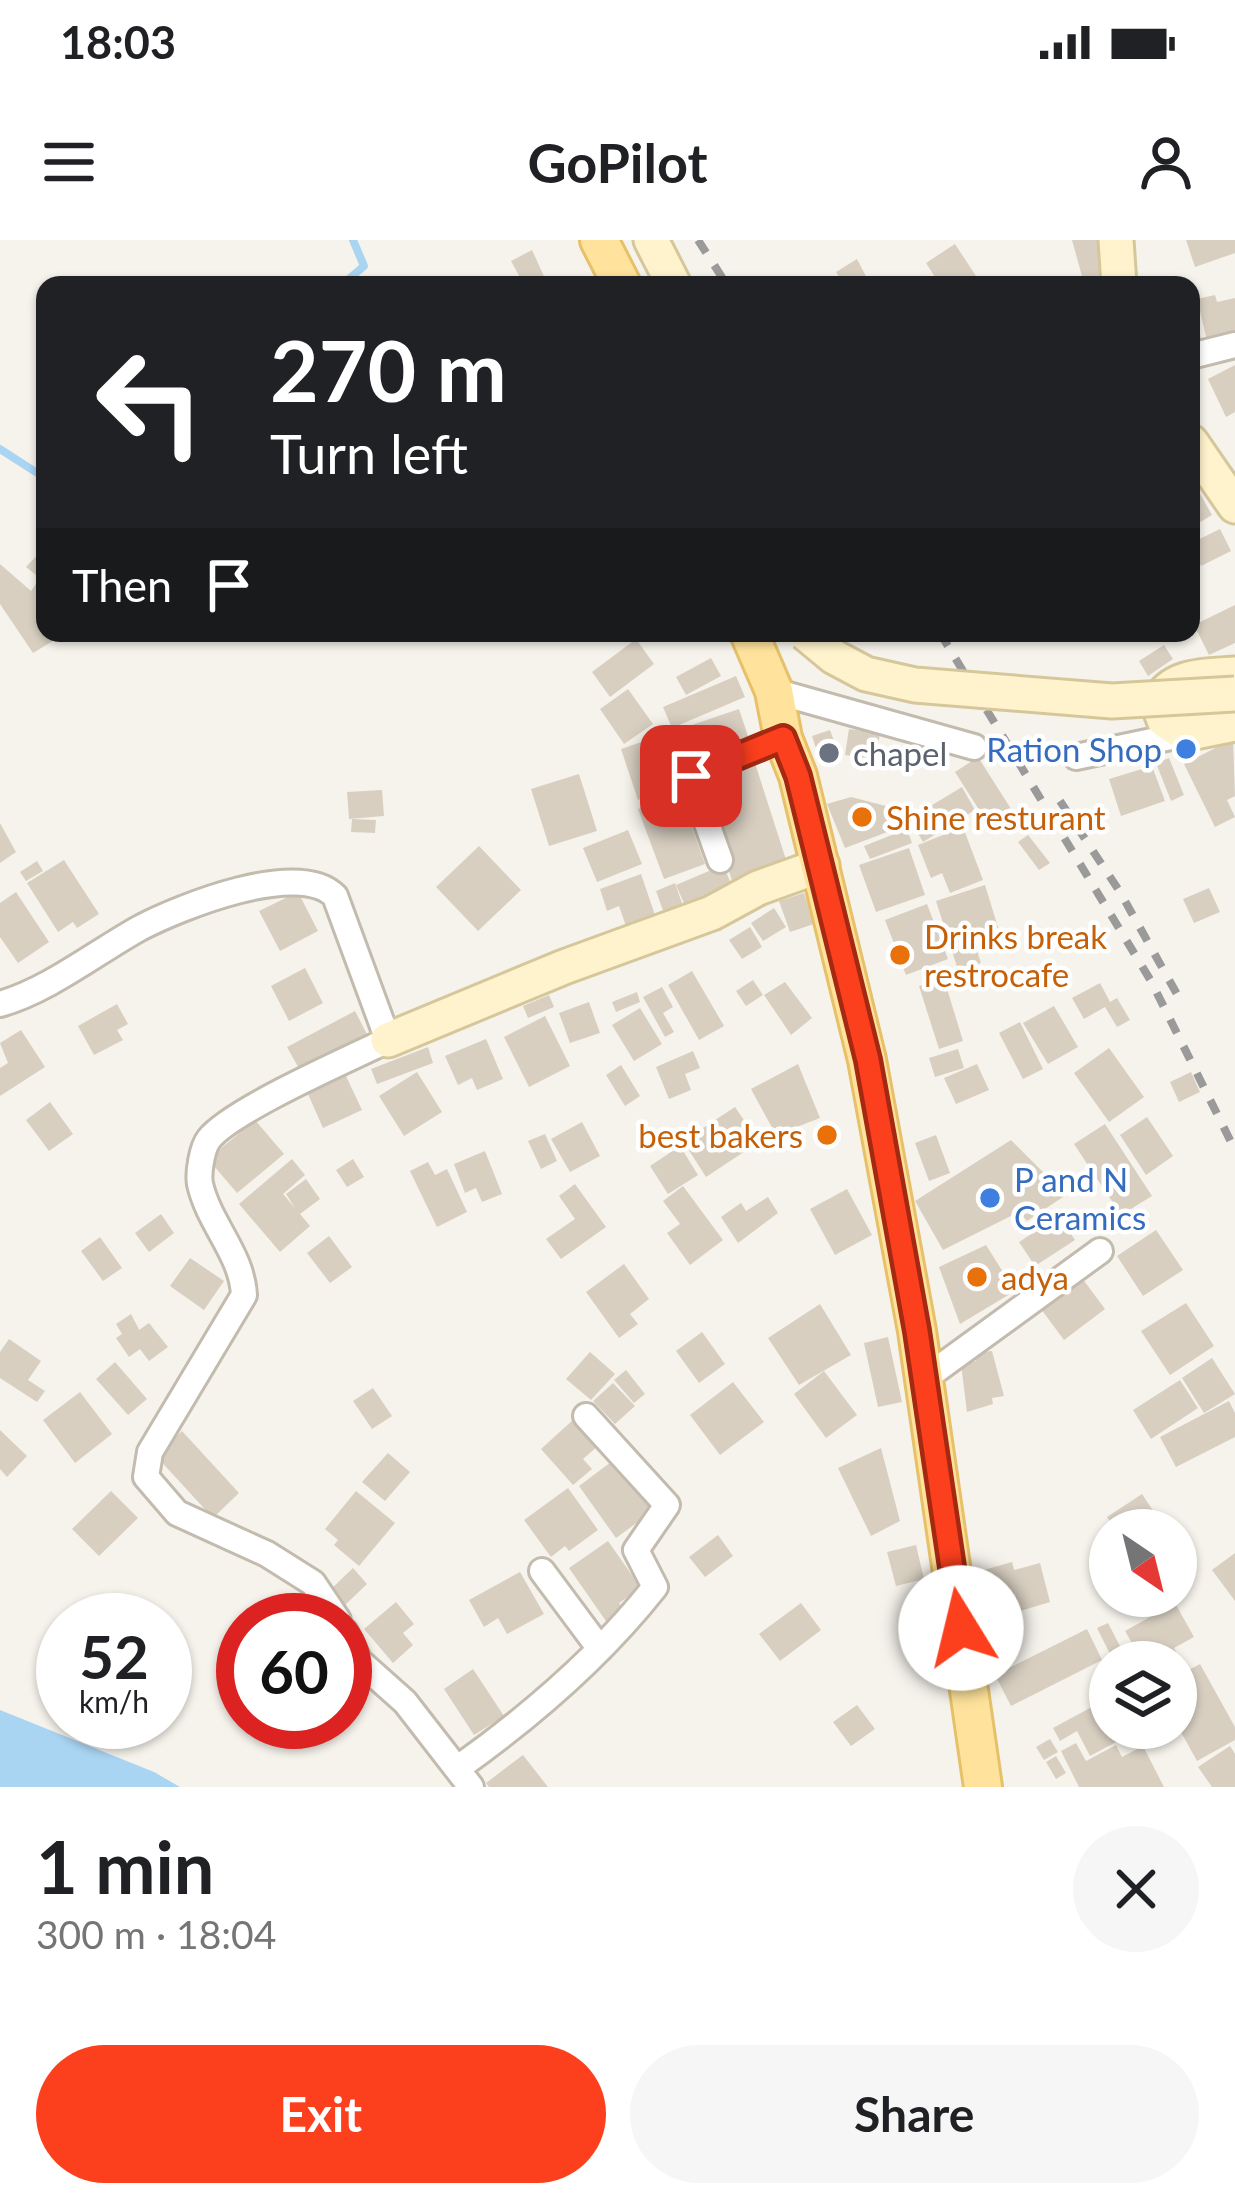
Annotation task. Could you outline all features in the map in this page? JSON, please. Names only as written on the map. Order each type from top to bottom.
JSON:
[{"type":"main road","points":[[599,240],[617,276]]},
{"type":"main road","points":[[753,642],[774,691],[783,738],[798,776],[868,1060],[924,1379],[983,1787]]},
{"type":"street","points":[[651,240],[669,276]]},
{"type":"street","points":[[1116,240],[1118,276]]},
{"type":"street","points":[[1200,354],[1235,345]]},
{"type":"street","points":[[1200,455],[1235,506]]},
{"type":"street","points":[[815,642],[866,674],[915,685],[1112,700],[1235,694]]},
{"type":"street","points":[[1184,734],[1164,721],[1158,704],[1163,691],[1178,682],[1235,674]]},
{"type":"street","points":[[774,691],[974,747]]},
{"type":"street","points":[[1076,757],[1235,724]]},
{"type":"street","points":[[720,860],[691,776],[783,738]]},
{"type":"street","points":[[320,1593],[313,1583],[267,1554],[177,1513],[146,1477],[150,1452],[244,1295],[243,1272],[217,1228],[198,1180],[207,1141],[238,1117],[388,1040],[822,865]]},
{"type":"street","points":[[0,1004],[144,926],[240,890],[298,883],[322,886],[335,896],[388,1040]]},
{"type":"street","points":[[924,1379],[1100,1251]]},
{"type":"street","points":[[372,1673],[405,1702],[464,1777],[600,1649],[655,1587],[636,1550],[667,1505],[586,1416]]},
{"type":"street","points":[[542,1571],[600,1649]]},
{"type":"water","points":[[0,1710],[36,1724],[36,1749],[97,1749],[180,1787],[0,1787]]},
{"type":"building","points":[[1072,240],[1101,240],[1110,273],[1082,276]]},
{"type":"building","points":[[1186,240],[1235,240],[1235,253],[1195,267]]},
{"type":"building","points":[[955,244],[976,276],[934,276],[926,263]]},
{"type":"building","points":[[532,250],[544,276],[519,276],[511,261]]},
{"type":"building","points":[[857,259],[866,276],[838,276],[836,272]]},
{"type":"building","points":[[1215,295],[1217,302],[1235,298],[1235,339],[1208,345],[1200,298]]},
{"type":"building","points":[[1235,365],[1235,412],[1226,417],[1208,379]]},
{"type":"building","points":[[1200,494],[1212,515],[1200,522]]},
{"type":"building","points":[[1220,529],[1231,551],[1201,566],[1200,539]]},
{"type":"building","points":[[36,556],[36,575],[26,567]]},
{"type":"building","points":[[0,564],[31,591],[36,584],[36,642],[51,642],[33,653],[0,604]]},
{"type":"building","points":[[1235,605],[1235,643],[1209,655],[1200,637],[1200,622]]},
{"type":"building","points":[[632,642],[638,642],[654,664],[610,697],[592,672]]},
{"type":"building","points":[[1164,645],[1173,659],[1148,676],[1139,661]]},
{"type":"building","points":[[711,658],[721,676],[686,695],[676,677]]},
{"type":"building","points":[[736,676],[745,697],[672,728],[663,707]]},
{"type":"building","points":[[628,689],[653,724],[624,744],[600,709]]},
{"type":"building","points":[[739,709],[749,739],[663,769],[670,789],[638,800],[621,749]]},
{"type":"building","points":[[849,729],[880,733],[876,759],[845,755]]},
{"type":"building","points":[[830,730],[838,752],[819,758],[812,736]]},
{"type":"building","points":[[1233,739],[1235,796],[1227,800],[1235,817],[1215,827],[1184,764]]},
{"type":"building","points":[[978,757],[1013,812],[990,827],[955,772]]},
{"type":"building","points":[[1169,758],[1184,795],[1171,801],[1156,763]]},
{"type":"building","points":[[754,760],[789,869],[734,887],[699,778]]},
{"type":"building","points":[[1152,766],[1165,801],[1121,816],[1109,779]]},
{"type":"building","points":[[579,774],[597,831],[549,846],[531,789]]},
{"type":"building","points":[[962,787],[975,810],[923,842],[909,819]]},
{"type":"building","points":[[382,790],[384,816],[349,819],[347,792]]},
{"type":"building","points":[[680,794],[705,864],[664,879],[638,809]]},
{"type":"building","name":"Shine resturant","points":[[851,797],[886,806],[898,828],[845,848],[827,804]]},
{"type":"building","points":[[352,819],[376,820],[375,833],[351,832]]},
{"type":"building","points":[[0,823],[16,852],[0,863]]},
{"type":"building","points":[[963,827],[983,880],[950,893],[942,873],[931,878],[918,845]]},
{"type":"building","points":[[907,829],[912,843],[870,859],[864,846]]},
{"type":"building","points":[[628,830],[642,864],[597,882],[583,848]]},
{"type":"building","points":[[1028,835],[1050,863],[1039,870],[1018,842]]},
{"type":"building","points":[[479,846],[521,890],[478,931],[436,887]]},
{"type":"building","points":[[909,848],[925,895],[876,912],[859,865]]},
{"type":"building","points":[[64,860],[99,914],[77,928],[73,922],[58,932],[27,883]]},
{"type":"building","points":[[37,861],[43,871],[26,881],[20,872]]},
{"type":"building","points":[[723,865],[737,897],[690,917],[676,885]]},
{"type":"building","points":[[641,874],[656,918],[627,929],[619,906],[607,911],[600,889]]},
{"type":"building","points":[[675,883],[685,912],[666,919],[656,891]]},
{"type":"building","points":[[985,885],[1001,937],[975,945],[981,963],[958,970],[936,901]]},
{"type":"building","points":[[1209,888],[1220,912],[1194,923],[1183,899]]},
{"type":"building","points":[[16,892],[49,942],[18,963],[0,937],[0,903]]},
{"type":"building","points":[[298,892],[318,931],[280,951],[259,911]]},
{"type":"building","points":[[804,893],[814,924],[790,932],[779,901]]},
{"type":"building","points":[[927,904],[948,959],[906,975],[885,920]]},
{"type":"building","points":[[774,908],[786,927],[763,941],[751,923]]},
{"type":"building","points":[[750,927],[762,947],[742,959],[729,940]]},
{"type":"building","points":[[305,968],[323,1003],[289,1021],[271,986]]},
{"type":"building","points":[[692,971],[724,1026],[699,1040],[668,985]]},
{"type":"building","points":[[944,979],[963,1041],[939,1049],[919,986]]},
{"type":"building","points":[[753,980],[763,995],[746,1006],[736,991]]},
{"type":"building","points":[[785,982],[812,1018],[791,1035],[764,995]]},
{"type":"building","points":[[1100,983],[1110,1002],[1117,998],[1130,1020],[1117,1027],[1105,1007],[1084,1019],[1072,998]]},
{"type":"building","points":[[662,987],[673,1007],[663,1013],[674,1032],[665,1037],[643,997]]},
{"type":"building","points":[[637,992],[640,1002],[616,1012],[612,1002]]},
{"type":"building","points":[[549,995],[554,1007],[528,1018],[523,1006]]},
{"type":"building","points":[[589,1002],[600,1033],[570,1043],[559,1013]]},
{"type":"building","points":[[117,1004],[128,1024],[117,1030],[123,1040],[94,1055],[78,1026]]},
{"type":"building","points":[[1054,1006],[1078,1047],[1048,1064],[1023,1023]]},
{"type":"building","points":[[640,1008],[662,1044],[634,1061],[612,1025]]},
{"type":"building","points":[[355,1011],[369,1038],[302,1074],[287,1047]]},
{"type":"building","points":[[545,1016],[570,1066],[529,1087],[504,1037]]},
{"type":"building","points":[[1020,1022],[1043,1069],[1023,1079],[999,1033]]},
{"type":"building","points":[[21,1030],[45,1067],[0,1096],[0,1068],[8,1063],[0,1043]]},
{"type":"building","points":[[486,1039],[503,1079],[477,1090],[472,1078],[458,1085],[445,1056]]},
{"type":"building","points":[[428,1047],[433,1063],[377,1084],[371,1069]]},
{"type":"building","points":[[1109,1048],[1144,1097],[1109,1122],[1074,1073]]},
{"type":"building","points":[[958,1049],[964,1068],[935,1077],[929,1058]]},
{"type":"building","points":[[693,1051],[700,1068],[685,1074],[691,1090],[669,1099],[656,1067]]},
{"type":"building","points":[[798,1064],[820,1118],[776,1135],[751,1089]]},
{"type":"building","points":[[977,1064],[989,1090],[956,1104],[944,1078]]},
{"type":"building","points":[[621,1065],[640,1096],[625,1106],[606,1075]]},
{"type":"building","points":[[417,1072],[442,1112],[404,1136],[379,1096]]},
{"type":"building","points":[[1191,1072],[1200,1092],[1179,1102],[1170,1082]]},
{"type":"building","points":[[346,1076],[362,1110],[323,1128],[308,1094]]},
{"type":"building","points":[[50,1102],[73,1134],[49,1151],[26,1120]]},
{"type":"building","points":[[735,1107],[759,1142],[706,1177],[683,1141]]},
{"type":"building","points":[[1147,1117],[1173,1156],[1146,1175],[1120,1135]]},
{"type":"building","points":[[255,1120],[284,1154],[237,1193],[208,1159]]},
{"type":"building","points":[[582,1122],[600,1156],[570,1172],[551,1139]]},
{"type":"building","points":[[1105,1124],[1152,1196],[1121,1215],[1074,1144]]},
{"type":"building","points":[[545,1134],[557,1161],[541,1169],[528,1141]]},
{"type":"building","points":[[936,1135],[950,1173],[929,1181],[915,1143]]},
{"type":"building","name":"P and N Ceramics","points":[[1011,1140],[1066,1195],[1027,1221],[1019,1212],[943,1250],[915,1201]]},
{"type":"building","points":[[680,1146],[698,1175],[668,1194],[650,1166]]},
{"type":"building","points":[[485,1151],[502,1194],[482,1202],[476,1188],[465,1193],[454,1164]]},
{"type":"building","points":[[292,1159],[305,1175],[283,1194],[295,1208],[286,1194],[306,1179],[320,1199],[300,1214],[310,1226],[280,1252],[239,1204]]},
{"type":"building","points":[[353,1159],[364,1177],[347,1187],[336,1170]]},
{"type":"building","points":[[428,1162],[435,1175],[447,1169],[467,1212],[437,1227],[410,1171]]},
{"type":"building","points":[[575,1184],[606,1227],[561,1259],[546,1239],[575,1219],[559,1196]]},
{"type":"building","points":[[683,1186],[723,1240],[690,1265],[667,1233],[680,1224],[663,1201]]},
{"type":"building","points":[[847,1189],[872,1235],[835,1255],[810,1209]]},
{"type":"building","points":[[768,1197],[778,1213],[738,1243],[721,1217],[741,1203],[746,1211]]},
{"type":"building","points":[[161,1214],[174,1233],[149,1252],[135,1233]]},
{"type":"building","points":[[1059,1216],[1075,1240],[1035,1266],[1019,1242]]},
{"type":"building","points":[[1156,1230],[1183,1270],[1143,1296],[1117,1256]]},
{"type":"building","points":[[329,1236],[352,1267],[330,1283],[307,1253]]},
{"type":"building","points":[[100,1237],[122,1268],[103,1281],[81,1251]]},
{"type":"building","points":[[986,1245],[1015,1291],[960,1324],[939,1267]]},
{"type":"building","points":[[190,1258],[224,1281],[204,1310],[170,1286]]},
{"type":"building","points":[[624,1264],[649,1299],[630,1314],[638,1324],[619,1338],[586,1292]]},
{"type":"building","points":[[1079,1274],[1105,1309],[1064,1340],[1038,1305]]},
{"type":"building","points":[[1186,1303],[1214,1346],[1170,1375],[1141,1331]]},
{"type":"building","points":[[820,1304],[851,1355],[799,1385],[768,1338]]},
{"type":"building","points":[[131,1314],[139,1330],[149,1323],[168,1347],[149,1361],[140,1349],[129,1357],[116,1338],[122,1334],[116,1324]]},
{"type":"building","points":[[702,1332],[725,1364],[699,1383],[676,1351]]},
{"type":"building","points":[[888,1337],[902,1402],[878,1407],[864,1343]]},
{"type":"building","points":[[9,1339],[41,1361],[28,1380],[45,1391],[37,1402],[0,1378],[0,1352]]},
{"type":"building","points":[[992,1351],[1004,1396],[967,1412],[961,1364],[976,1361],[975,1353]]},
{"type":"building","points":[[590,1352],[615,1374],[591,1400],[566,1379]]},
{"type":"building","points":[[1212,1358],[1235,1394],[1204,1413],[1182,1378]]},
{"type":"building","points":[[115,1362],[147,1399],[128,1415],[96,1379]]},
{"type":"building","points":[[626,1370],[645,1394],[634,1403],[614,1380]]},
{"type":"building","points":[[824,1371],[857,1415],[826,1438],[794,1394]]},
{"type":"building","points":[[1180,1380],[1198,1408],[1151,1439],[1133,1410]]},
{"type":"building","points":[[733,1382],[764,1422],[720,1455],[690,1415]]},
{"type":"building","points":[[613,1383],[635,1406],[615,1424],[593,1401]]},
{"type":"building","points":[[373,1388],[392,1416],[372,1429],[353,1401]]},
{"type":"building","points":[[80,1392],[112,1434],[75,1463],[43,1420]]},
{"type":"building","points":[[1229,1401],[1235,1413],[1235,1437],[1176,1467],[1160,1437]]},
{"type":"building","points":[[574,1419],[598,1446],[583,1459],[592,1469],[573,1485],[541,1449]]},
{"type":"building","points":[[0,1430],[27,1456],[7,1477],[0,1469]]},
{"type":"building","points":[[182,1431],[239,1493],[213,1518],[156,1456]]},
{"type":"building","points":[[881,1448],[900,1521],[871,1536],[838,1468]]},
{"type":"building","points":[[388,1453],[410,1472],[385,1501],[362,1482]]},
{"type":"building","points":[[615,1459],[653,1511],[616,1538],[579,1486]]},
{"type":"building","points":[[568,1488],[598,1530],[569,1551],[565,1546],[551,1557],[524,1520]]},
{"type":"building","points":[[111,1491],[138,1518],[99,1556],[72,1529]]},
{"type":"building","points":[[356,1491],[395,1523],[359,1566],[334,1545],[338,1540],[325,1529]]},
{"type":"building","points":[[1142,1494],[1152,1509],[1119,1509]]},
{"type":"building","points":[[718,1535],[733,1556],[705,1577],[689,1557]]},
{"type":"building","points":[[608,1541],[641,1588],[619,1603],[625,1612],[608,1624],[569,1568]]},
{"type":"building","points":[[916,1545],[924,1579],[896,1586],[887,1552]]},
{"type":"building","points":[[1235,1553],[1235,1601],[1212,1570]]},
{"type":"building","points":[[1012,1562],[1014,1570],[1040,1563],[1050,1602],[1010,1614],[1008,1605],[994,1609],[984,1570]]},
{"type":"building","points":[[353,1568],[367,1584],[358,1593],[328,1592]]},
{"type":"building","points":[[520,1572],[544,1614],[507,1634],[498,1618],[484,1627],[469,1600]]},
{"type":"building","points":[[396,1602],[414,1624],[403,1633],[413,1645],[393,1663],[372,1638],[372,1622]]},
{"type":"building","points":[[801,1603],[821,1630],[780,1661],[759,1634]]},
{"type":"building","points":[[1150,1617],[1183,1617],[1194,1637],[1131,1641],[1125,1631]]},
{"type":"building","points":[[1108,1623],[1117,1641],[1104,1641],[1097,1628]]},
{"type":"building","points":[[1087,1629],[1093,1641],[1089,1641],[1089,1667],[1011,1706],[995,1675]]},
{"type":"building","points":[[1200,1664],[1235,1727],[1235,1740],[1197,1761],[1190,1749],[1197,1749]]},
{"type":"building","points":[[473,1669],[504,1716],[474,1735],[444,1689]]},
{"type":"building","points":[[857,1705],[875,1729],[851,1746],[833,1722]]},
{"type":"building","points":[[1089,1708],[1089,1749],[1103,1749],[1090,1756],[1077,1731],[1060,1741],[1053,1728]]},
{"type":"building","points":[[1050,1739],[1058,1752],[1044,1760],[1036,1747]]},
{"type":"building","points":[[1076,1743],[1086,1761],[1108,1749],[1118,1749],[1122,1757],[1145,1749],[1164,1787],[1079,1787],[1061,1751]]},
{"type":"building","points":[[1230,1746],[1235,1754],[1235,1787],[1212,1787],[1198,1767]]},
{"type":"building","points":[[523,1755],[548,1787],[489,1787],[486,1783]]},
{"type":"building","points":[[1056,1756],[1066,1773],[1056,1779],[1046,1762]]},
{"type":"waterway","points":[[352,276],[364,266],[353,240]]},
{"type":"waterway","points":[[0,449],[36,472]]},
{"type":"railway","points":[[698,240],[721,276]]},
{"type":"railway","points":[[945,642],[1151,981],[1235,1150]]},
{"type":"railway","points":[[1060,801],[1120,892],[1178,996]]},
{"type":"place","name":"Ration Shop","points":[[1186,749]]},
{"type":"place","name":"chapel","points":[[829,753]]},
{"type":"place","name":"Shine resturant","points":[[862,817]]},
{"type":"place","name":"Drinks break restrocafe","points":[[900,955]]},
{"type":"place","name":"best bakers","points":[[827,1135]]},
{"type":"place","name":"P and N Ceramics","points":[[990,1198]]},
{"type":"place","name":"adya","points":[[977,1277]]},
{"type":"route","points":[[691,776],[783,738],[798,776],[868,1060],[917,1331],[961,1628]]}]
